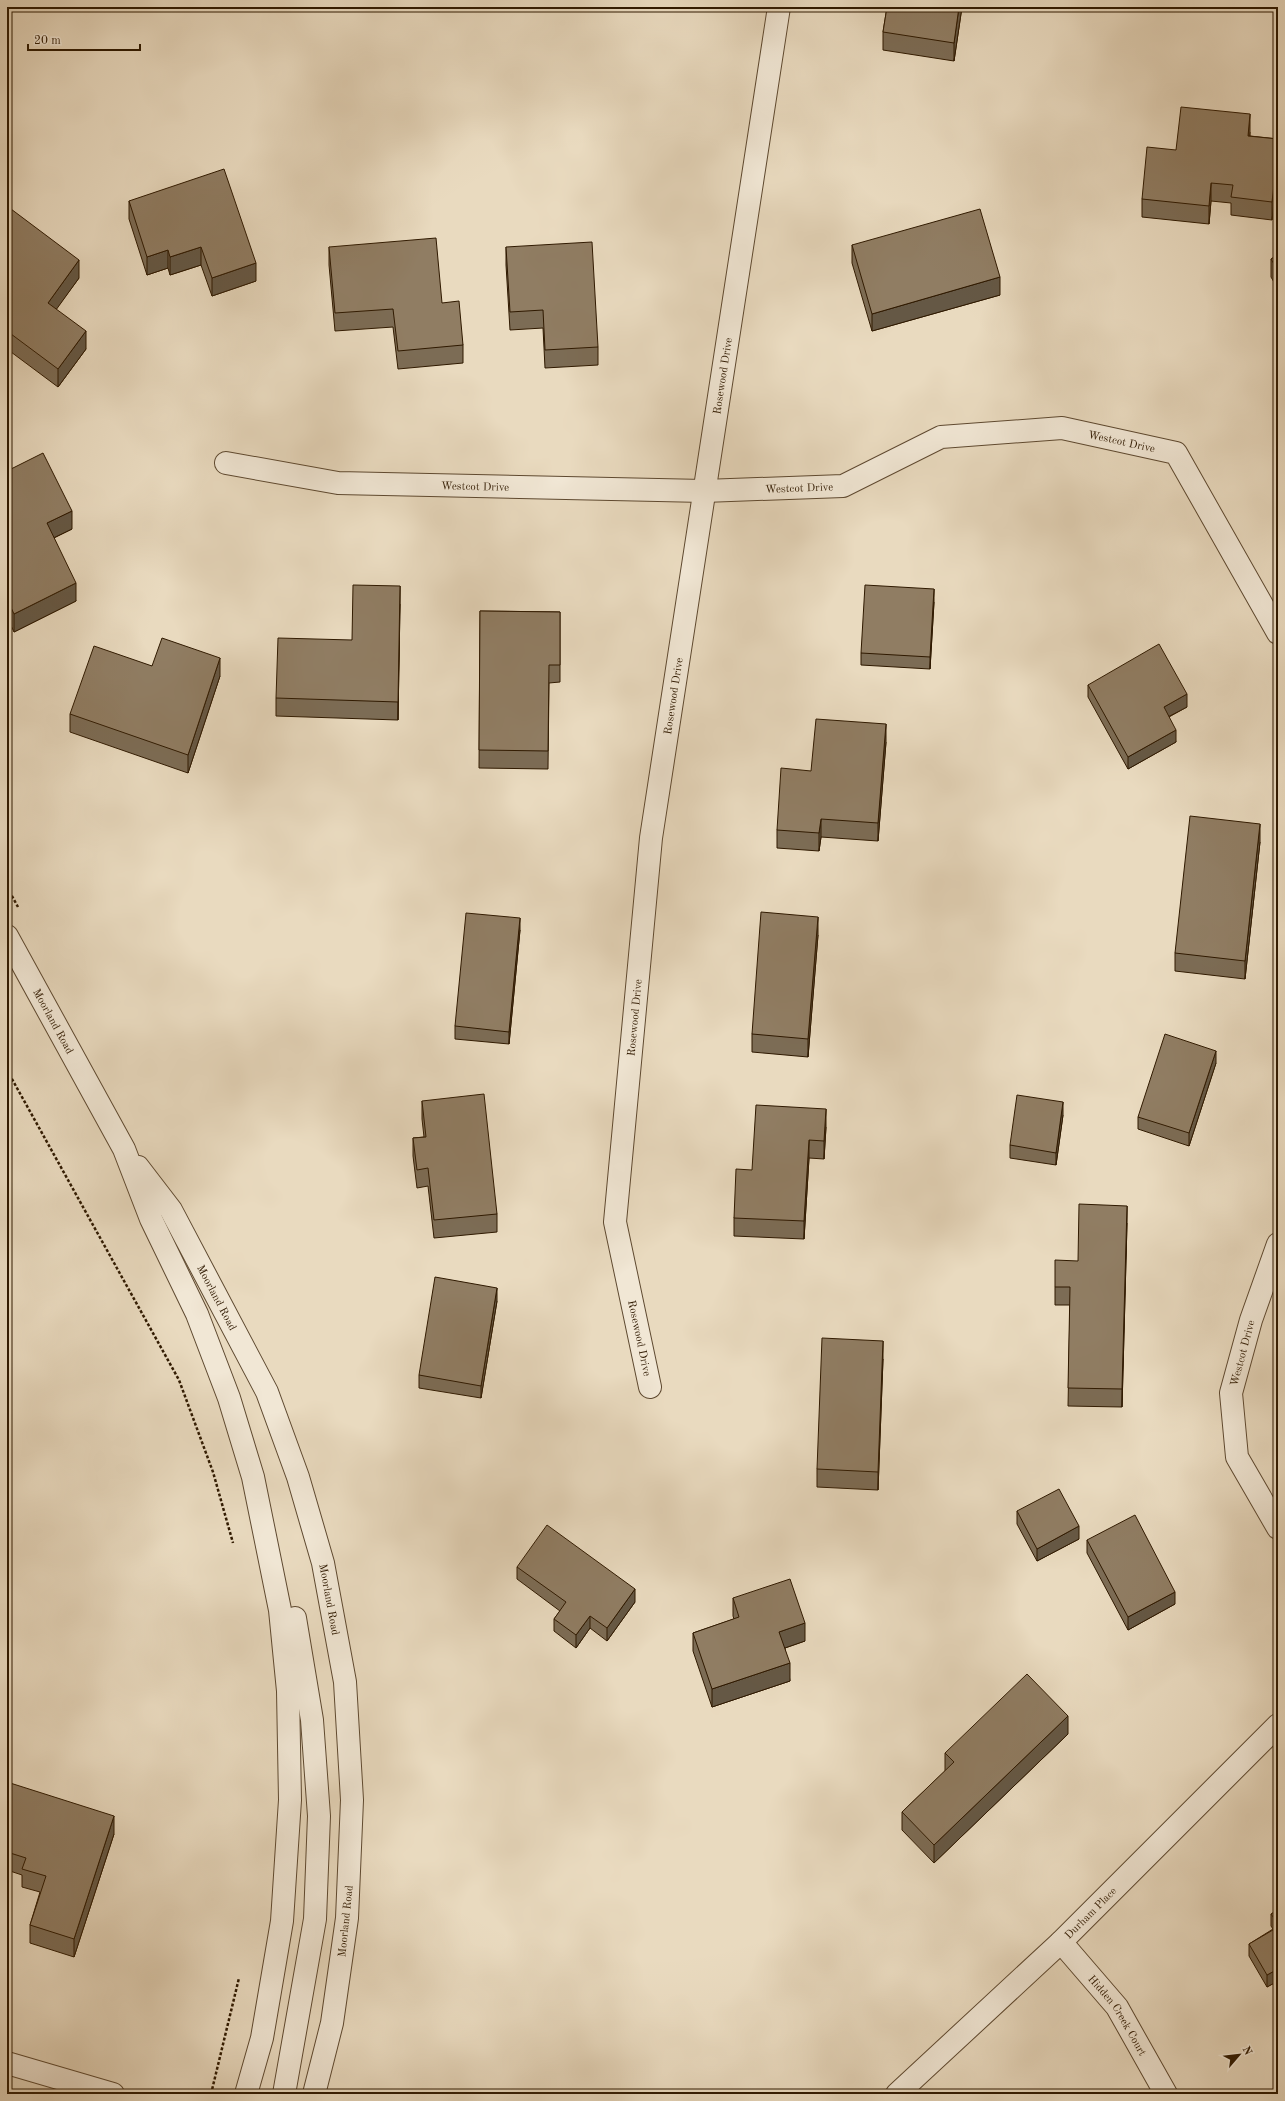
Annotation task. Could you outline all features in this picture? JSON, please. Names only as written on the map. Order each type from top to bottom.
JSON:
[{"type":"street","name":"Rosewood Drive","points":[[650,1387],[615,1222],[651,838],[779,7]]},
{"type":"street","name":"Westcot Drive","points":[[226,463],[338,483],[704,491],[843,486],[941,437],[1062,428],[1176,453],[1278,633]]},
{"type":"street","name":"Moorland Road","points":[[7,936],[124,1148],[151,1219],[197,1314],[229,1398],[253,1477],[280,1610],[288,1691],[290,1800],[282,1920],[262,2038],[246,2094]]},
{"type":"street","name":"Moorland Road","points":[[124,1148],[171,1210],[267,1392],[298,1477],[323,1564],[345,1682],[352,1800],[347,1918],[332,2023],[314,2094]]},
{"type":"street","name":"Westcot Drive","points":[[1278,1244],[1251,1320],[1231,1393],[1237,1457],[1278,1528]]},
{"type":"street","points":[[253,1477],[292,1604],[312,1720],[319,1816],[315,1919],[284,2094]]},
{"type":"street","name":"Durham Place","points":[[897,2094],[1061,1942],[1278,1725]]},
{"type":"street","name":"Hidden Creek Court","points":[[1061,1942],[1117,2007],[1166,2094]]},
{"type":"street","points":[[7,2063],[113,2094]]},
{"type":"path","points":[[7,1070],[179,1380],[213,1472],[234,1547]]},
{"type":"path","points":[[211,2094],[240,1973]]},
{"type":"building","points":[[887,7],[959,7],[954,43],[883,32]]},
{"type":"building","points":[[1181,107],[1250,114],[1248,136],[1278,139],[1272,202],[1231,197],[1233,185],[1211,183],[1209,206],[1142,199],[1147,147],[1176,150]]},
{"type":"building","points":[[224,169],[256,263],[212,278],[201,247],[170,257],[168,250],[147,257],[129,201]]},
{"type":"building","points":[[7,206],[79,260],[48,303],[86,331],[58,369],[7,331]]},
{"type":"building","points":[[980,209],[1000,277],[872,314],[852,245]]},
{"type":"building","points":[[436,238],[442,303],[459,301],[463,345],[398,351],[393,309],[335,313],[329,247]]},
{"type":"building","points":[[592,242],[598,347],[545,350],[543,310],[510,312],[506,247]]},
{"type":"building","points":[[1278,255],[1278,271],[1271,259]]},
{"type":"building","points":[[43,453],[72,511],[47,523],[76,583],[14,614],[7,599],[7,471]]},
{"type":"building","points":[[353,585],[400,586],[398,702],[276,698],[278,638],[352,640]]},
{"type":"building","points":[[865,585],[934,589],[930,657],[861,653]]},
{"type":"building","points":[[480,611],[560,612],[560,665],[549,665],[548,751],[479,750]]},
{"type":"building","points":[[162,638],[220,658],[188,755],[70,714],[94,646],[152,666]]},
{"type":"building","points":[[1159,644],[1187,694],[1164,707],[1176,730],[1128,757],[1088,685]]},
{"type":"building","points":[[816,719],[886,724],[878,823],[821,819],[819,833],[777,830],[781,768],[811,771]]},
{"type":"building","points":[[1190,816],[1260,824],[1245,961],[1175,953]]},
{"type":"building","points":[[761,912],[818,917],[808,1039],[752,1034]]},
{"type":"building","points":[[466,913],[520,918],[509,1032],[455,1026]]},
{"type":"building","points":[[1165,1034],[1216,1051],[1189,1133],[1138,1117]]},
{"type":"building","points":[[484,1094],[497,1214],[434,1220],[428,1168],[417,1170],[413,1138],[426,1137],[422,1101]]},
{"type":"building","points":[[1017,1095],[1063,1102],[1056,1153],[1010,1145]]},
{"type":"building","points":[[756,1105],[826,1109],[824,1141],[809,1140],[804,1221],[734,1218],[736,1169],[752,1170]]},
{"type":"building","points":[[1079,1204],[1127,1206],[1122,1389],[1068,1388],[1070,1287],[1055,1287],[1055,1260],[1078,1261]]},
{"type":"building","points":[[435,1277],[497,1288],[481,1386],[419,1375]]},
{"type":"building","points":[[822,1338],[883,1341],[878,1472],[817,1469]]},
{"type":"building","points":[[1059,1489],[1079,1526],[1037,1549],[1017,1511]]},
{"type":"building","points":[[1135,1515],[1175,1592],[1128,1617],[1087,1540]]},
{"type":"building","points":[[547,1525],[635,1589],[607,1628],[590,1616],[576,1635],[554,1619],[566,1602],[517,1567]]},
{"type":"building","points":[[790,1579],[805,1623],[779,1632],[790,1663],[712,1689],[693,1633],[739,1617],[733,1598]]},
{"type":"building","points":[[1027,1674],[1068,1716],[934,1845],[902,1812],[954,1762],[945,1753]]},
{"type":"building","points":[[7,1782],[114,1816],[74,1939],[30,1925],[46,1876],[22,1869],[26,1858],[7,1852]]},
{"type":"building","points":[[1278,1910],[1278,1924],[1271,1914]]},
{"type":"building","points":[[1278,1927],[1278,1969],[1267,1975],[1249,1944]]}]
